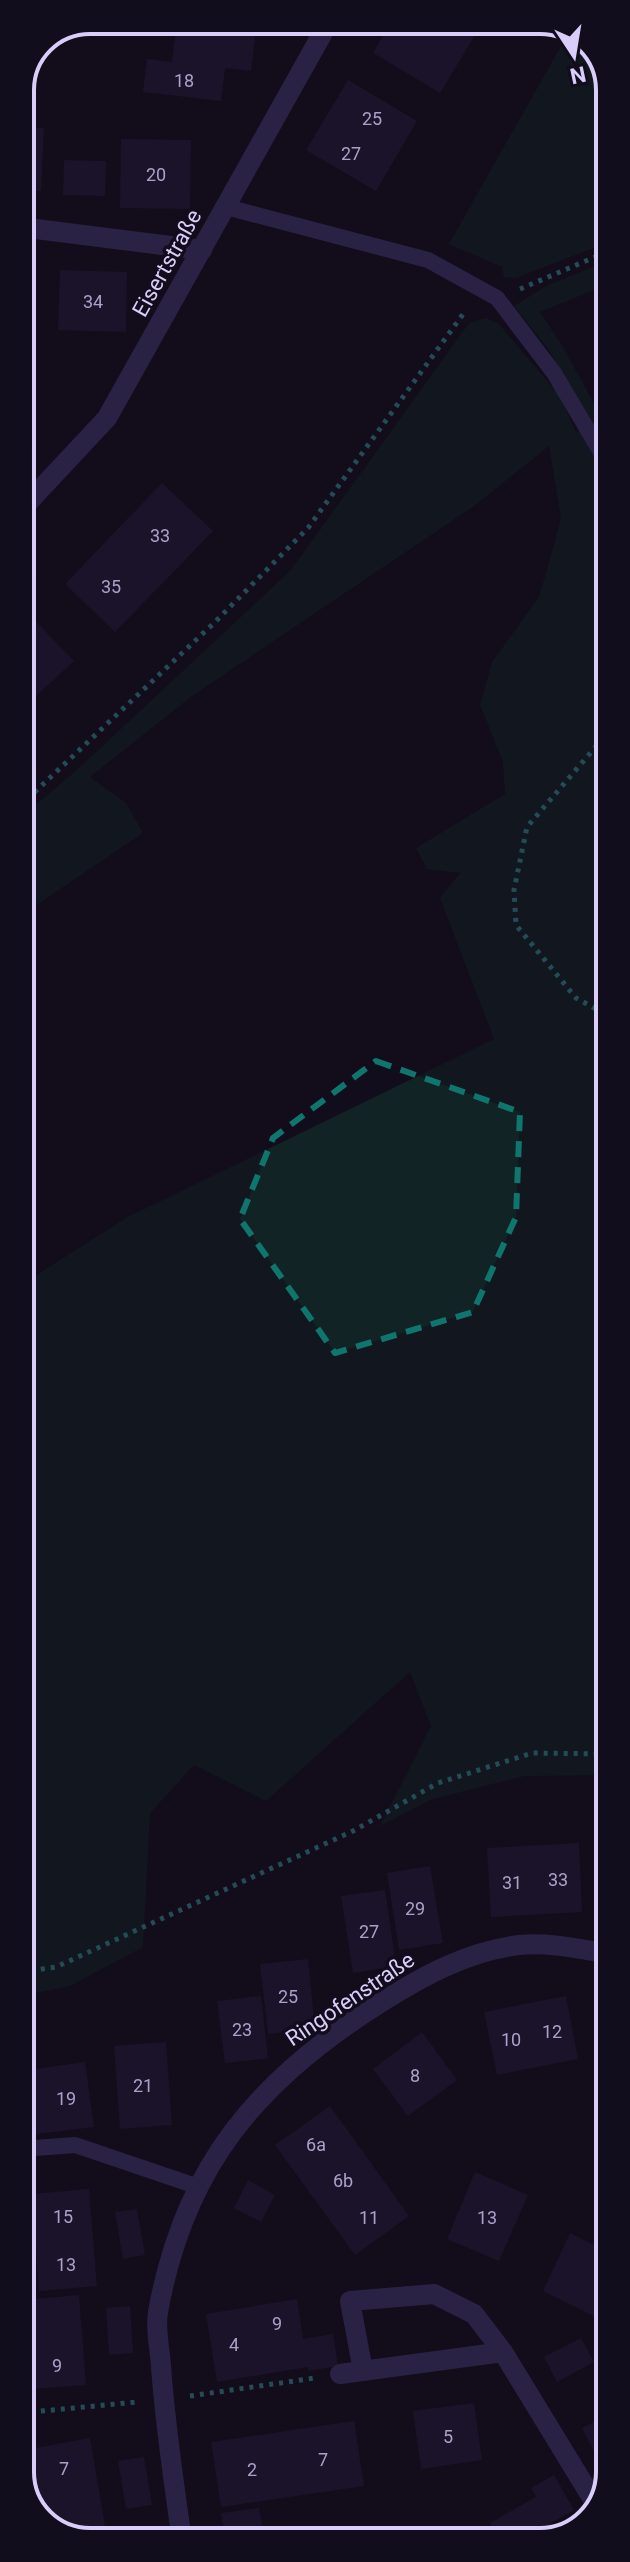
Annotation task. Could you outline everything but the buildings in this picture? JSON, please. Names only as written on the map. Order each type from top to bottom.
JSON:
[{"type":"street","name":"Eisertstraße","points":[[34,496],[107,418],[322,34]]},
{"type":"street","points":[[34,229],[202,250]]},
{"type":"street","name":"Ringofenstraße","points":[[180,2528],[163,2400],[157,2315],[182,2219],[218,2154],[262,2093],[313,2048],[417,1979],[476,1954],[521,1945],[567,1946],[596,1951]]},
{"type":"street","points":[[363,2371],[350,2301],[434,2294],[474,2314],[503,2352],[590,2495]]},
{"type":"street","points":[[340,2374],[503,2352]]},
{"type":"lane","points":[[226,207],[428,260],[497,298],[554,373],[596,444]]},
{"type":"lane","points":[[34,2148],[75,2145],[199,2187]]},
{"type":"path","points":[[497,298],[596,256]]},
{"type":"path","points":[[34,793],[215,622],[308,528],[480,290]]},
{"type":"path","points":[[596,746],[527,827],[514,890],[516,925],[576,998],[596,1009]]},
{"type":"path","points":[[34,1970],[56,1967],[353,1831],[438,1783],[532,1753],[596,1754]]},
{"type":"path","points":[[34,2412],[163,2400],[340,2374]]},
{"type":"highlighted area","points":[[376,1061],[520,1112],[516,1217],[473,1312],[335,1353],[240,1219],[273,1138]]},
{"type":"shaded area","points":[[564,40],[568,42],[582,53],[595,79],[596,247],[516,278],[504,277],[502,267],[449,244]]},
{"type":"shaded area","points":[[596,265],[596,289],[540,312],[596,407],[596,1775],[524,1776],[433,1799],[380,1826],[431,1726],[410,1672],[266,1801],[194,1765],[150,1813],[143,1947],[70,1986],[34,1993],[34,1277],[126,1218],[494,1039],[440,898],[460,873],[427,869],[416,848],[505,794],[503,762],[480,705],[492,662],[539,597],[551,556],[561,517],[549,446],[474,506],[192,696],[90,777],[126,803],[143,833],[34,907],[34,806],[78,769],[291,570],[469,323],[486,318],[499,324],[559,395],[576,432],[594,428],[549,350],[514,306],[546,286]]}]
